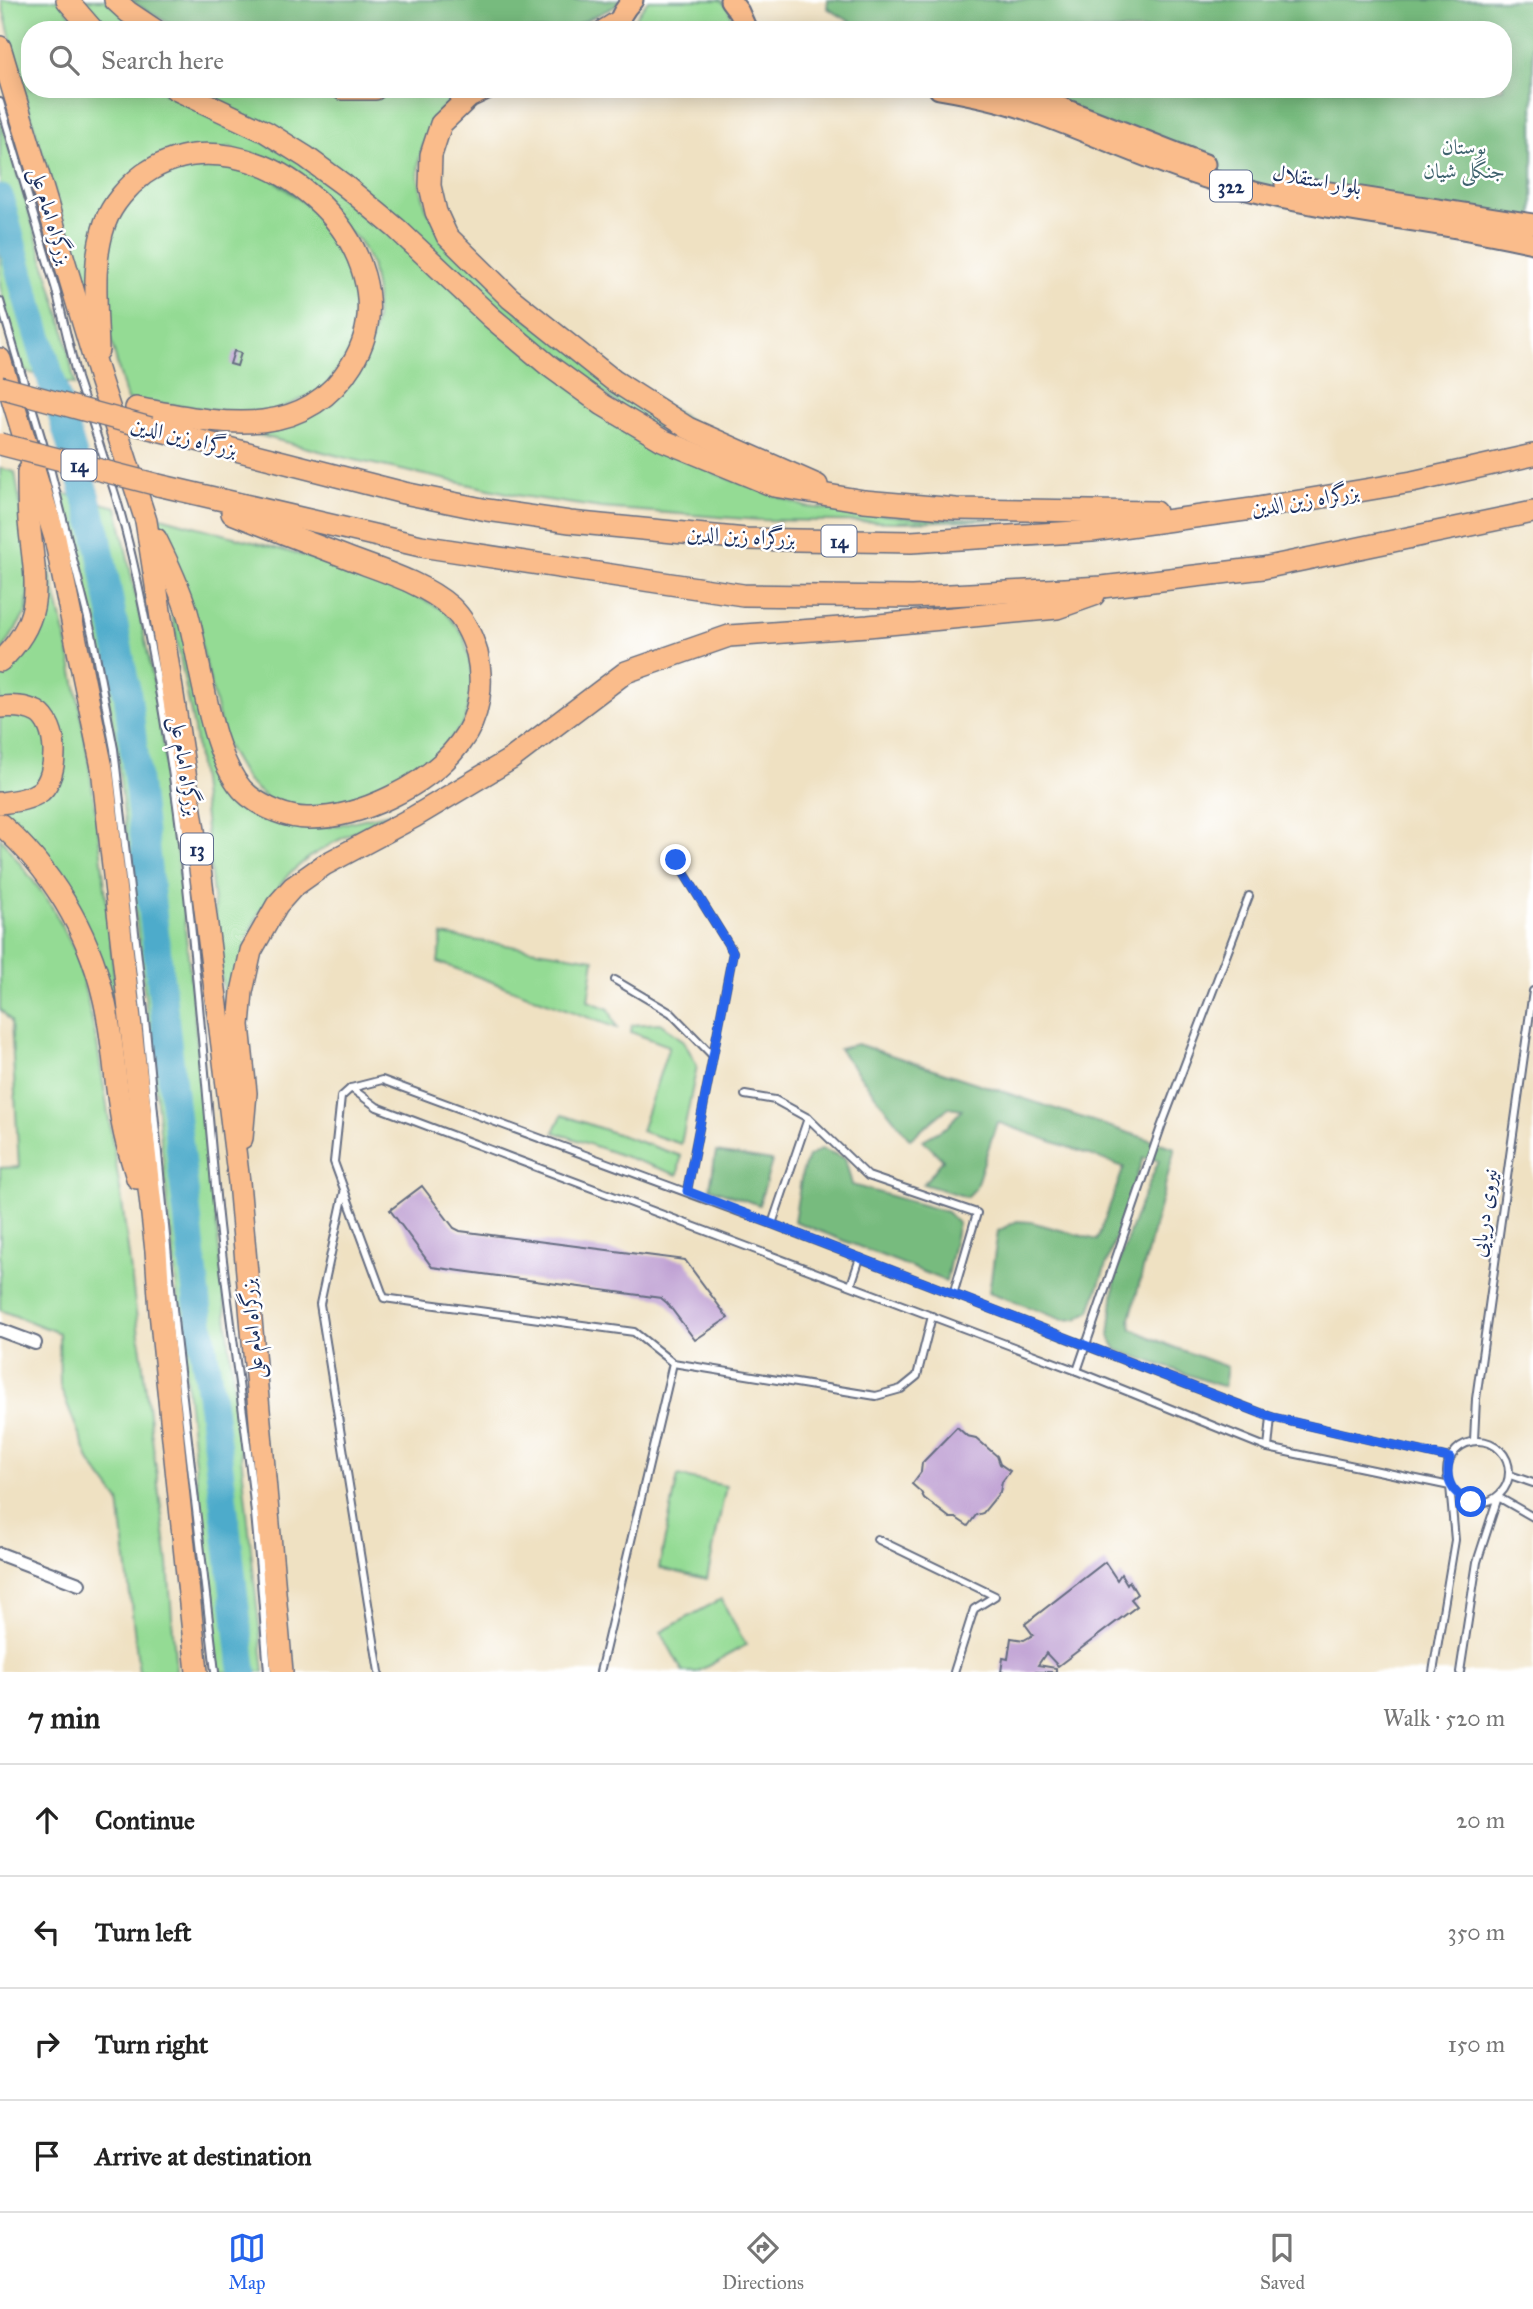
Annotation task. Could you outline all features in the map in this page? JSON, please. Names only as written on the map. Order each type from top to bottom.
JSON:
[{"type":"highway","points":[[67,0],[85,21]]},
{"type":"highway","points":[[115,0],[142,21]]},
{"type":"highway","name":"بزرگراه امام علی","points":[[0,47],[99,376],[146,521],[194,828],[239,1182],[282,1672]]},
{"type":"highway","points":[[193,98],[266,132],[344,185],[396,228],[492,318],[548,365],[603,405],[662,440],[774,485],[903,506],[1225,512]]},
{"type":"highway","points":[[468,98],[441,124],[431,155],[430,186],[436,212],[447,236],[510,298],[614,380],[656,409],[698,432],[841,496]]},
{"type":"highway","points":[[65,405],[136,408],[234,422],[273,421],[293,415],[326,397],[352,365],[363,341],[369,318],[364,268],[340,227],[318,203],[268,167],[238,156],[219,154],[199,154],[174,159],[151,169],[132,183],[106,219],[96,258],[99,376]]},
{"type":"highway","points":[[0,359],[55,538],[102,768],[156,1251],[197,1672]]},
{"type":"highway","name":"بزرگراه زین الدین","points":[[0,387],[404,493],[487,510],[570,522],[746,539],[911,542],[1078,532],[1412,482],[1533,455]]},
{"type":"highway","points":[[0,661],[26,630],[36,594],[29,519],[27,442]]},
{"type":"highway","name":"14","points":[[0,444],[158,485],[422,546],[743,595],[912,597],[1119,586],[1263,568],[1533,512]]},
{"type":"highway","points":[[146,521],[173,573],[186,611],[220,751],[236,782],[248,796],[284,814],[306,818],[329,817],[360,810],[409,787],[446,760],[462,742],[478,707],[482,685],[474,644],[466,625],[453,609],[420,586],[158,485]]},
{"type":"highway","points":[[239,1182],[246,1093],[239,1025],[246,970],[258,936],[277,905],[293,887],[324,865],[414,817],[511,759],[626,672],[729,636],[1057,608],[1119,586]]},
{"type":"highway","points":[[0,707],[20,706],[39,713],[50,729],[55,748],[53,768],[43,790],[24,800],[0,803]]},
{"type":"highway","points":[[0,824],[55,886],[86,942],[96,968],[115,1061],[123,1126],[156,1251]]},
{"type":"main road","points":[[618,21],[633,0]]},
{"type":"main road","points":[[730,0],[743,21]]},
{"type":"main road","name":"بلوار استقلال","points":[[977,98],[1023,109],[1152,159],[1214,181],[1256,192],[1433,222],[1533,243]]},
{"type":"main road","name":"بلوار استقلال","points":[[1037,98],[1227,172],[1266,181],[1533,224]]},
{"type":"street","points":[[0,1330],[35,1343]]},
{"type":"street","points":[[0,1554],[79,1584]]},
{"type":"lane","points":[[0,102],[56,290],[77,378],[121,510],[158,686],[175,786],[198,994],[221,1248],[252,1485],[268,1672]]},
{"type":"lane","points":[[0,301],[57,493],[92,634],[112,737],[146,1029],[175,1329],[215,1672]]},
{"type":"lane","points":[[676,860],[733,952],[687,1191]]},
{"type":"lane","points":[[1077,1371],[1161,1127],[1249,896]]},
{"type":"lane","points":[[615,980],[671,1013],[712,1055]]},
{"type":"lane","name":"نیروی دریایی","points":[[1475,1440],[1476,1399],[1533,991]]},
{"type":"lane","points":[[932,1316],[917,1376],[901,1389],[876,1396],[673,1363],[634,1332],[384,1298],[334,1162],[341,1097],[351,1088],[382,1080],[687,1191],[1271,1417],[1450,1458]]},
{"type":"lane","points":[[351,1088],[377,1107],[1077,1371],[1268,1448],[1450,1486],[1455,1493],[1471,1502],[1480,1503],[1497,1497],[1533,1517]]},
{"type":"lane","points":[[745,1095],[775,1100],[808,1118],[868,1176],[977,1213],[953,1295]]},
{"type":"lane","points":[[772,1224],[808,1118]]},
{"type":"lane","points":[[345,1191],[320,1304],[379,1672]]},
{"type":"lane","points":[[851,1285],[860,1258]]},
{"type":"lane","points":[[600,1672],[673,1363]]},
{"type":"lane","points":[[1268,1448],[1271,1417]]},
{"type":"lane","points":[[1433,1672],[1455,1539],[1447,1476],[1450,1458],[1456,1449],[1475,1440],[1501,1449],[1510,1475],[1508,1483],[1497,1497],[1477,1562],[1460,1672]]},
{"type":"lane","points":[[1510,1475],[1533,1483]]},
{"type":"lane","points":[[877,1539],[995,1596],[974,1609],[954,1672]]},
{"type":"green space","points":[[1,0],[59,0],[75,21],[21,21],[21,80]]},
{"type":"green space","points":[[75,0],[105,0],[132,21],[92,21]]},
{"type":"green space","points":[[129,0],[622,0],[614,7],[585,21],[165,21]]},
{"type":"green space","points":[[648,0],[721,0],[729,9],[733,21],[633,21]]},
{"type":"green space","name":"بوستان جنگلی شیان","points":[[828,0],[1533,0],[1533,235],[1280,204],[993,98],[1512,98],[1512,21],[849,21],[827,8]]},
{"type":"green space","points":[[26,98],[176,98],[295,158],[682,458],[722,476],[806,507],[914,518],[1031,519],[898,522],[759,520],[601,508],[521,496],[350,459],[243,431],[273,428],[361,363],[371,342],[376,319],[376,292],[371,264],[359,240],[230,147],[117,190],[91,309]]},
{"type":"green space","points":[[206,98],[455,98],[445,105],[430,126],[419,161],[418,177],[427,211],[522,316],[783,478],[648,425],[540,348],[415,234]]},
{"type":"green space","points":[[0,116],[64,329],[75,385],[20,370],[0,286]]},
{"type":"green space","points":[[201,160],[261,171],[311,208],[352,258],[360,314],[351,351],[324,389],[264,416],[127,400],[107,326],[103,263],[116,215],[151,178]]},
{"type":"green space","points":[[0,468],[15,472],[29,559],[27,611],[0,654]]},
{"type":"green space","points":[[62,493],[117,507],[154,683],[172,805],[264,1672],[217,1672],[116,745],[106,685]]},
{"type":"green space","points":[[33,514],[54,586],[84,734],[105,883],[127,1109],[61,878],[0,812],[0,670],[28,638]]},
{"type":"green space","points":[[157,516],[334,564],[393,584],[444,610],[464,636],[474,680],[464,723],[425,768],[391,788],[345,807],[297,810],[270,801],[247,781],[225,743],[194,616]]},
{"type":"green space","points":[[163,568],[228,783],[329,827],[390,813],[308,858],[289,874],[260,911],[246,940],[237,1124],[201,781],[194,729]]},
{"type":"green space","points":[[0,837],[50,903],[77,955],[97,1043],[122,1202],[168,1563],[176,1672],[139,1672],[119,1501],[90,1462],[60,1386],[59,1333],[0,1310],[0,1168],[19,1167],[11,1021],[0,1009]]},
{"type":"green space","points":[[442,935],[594,959],[588,1001],[609,1009],[617,1028],[438,962]]},
{"type":"green space","points":[[660,1023],[684,1041],[697,1066],[681,1144],[641,1131],[669,1046],[631,1032],[632,1025]]},
{"type":"green space","points":[[857,1044],[1175,1148],[1130,1319],[1132,1329],[1227,1367],[1224,1387],[1117,1350],[1109,1336],[1116,1270],[1159,1160],[1143,1158],[1090,1311],[1077,1319],[1063,1320],[989,1292],[998,1231],[1017,1221],[1031,1222],[1097,1240],[1124,1167],[997,1122],[975,1189],[967,1197],[923,1184],[943,1160],[923,1140],[948,1126],[962,1109],[949,1107],[910,1139],[839,1049]]},
{"type":"green space","points":[[562,1115],[681,1156],[678,1175],[554,1132]]},
{"type":"green space","points":[[822,1149],[845,1158],[852,1185],[947,1212],[958,1223],[946,1281],[794,1221],[802,1173],[808,1157]]},
{"type":"green space","points":[[716,1152],[772,1161],[759,1205],[710,1188]]},
{"type":"green space","points":[[678,1476],[726,1486],[707,1579],[659,1568]]},
{"type":"green space","points":[[721,1599],[746,1645],[697,1672],[683,1672],[661,1632]]},
{"type":"building","points":[[234,351],[241,353],[237,366],[230,364]]},
{"type":"building","points":[[422,1186],[454,1228],[460,1231],[685,1260],[728,1318],[695,1340],[661,1298],[432,1267],[390,1210]]},
{"type":"building","points":[[957,1427],[967,1436],[976,1438],[1010,1471],[1002,1482],[1000,1492],[968,1526],[956,1518],[950,1518],[924,1498],[912,1484],[921,1472],[922,1463]]},
{"type":"building","points":[[1105,1562],[1117,1580],[1121,1574],[1127,1584],[1129,1581],[1137,1594],[1131,1599],[1137,1606],[1058,1666],[1046,1653],[1038,1665],[1056,1668],[1056,1672],[1001,1672],[1003,1658],[1008,1659],[1011,1638],[1024,1640],[1033,1635],[1025,1624]]},
{"type":"waterway","points":[[0,198],[97,534],[128,698],[243,1672]]},
{"type":"route","points":[[676,860],[733,952],[687,1191],[1271,1417],[1450,1458],[1447,1476],[1450,1486],[1462,1499],[1471,1502]]}]
